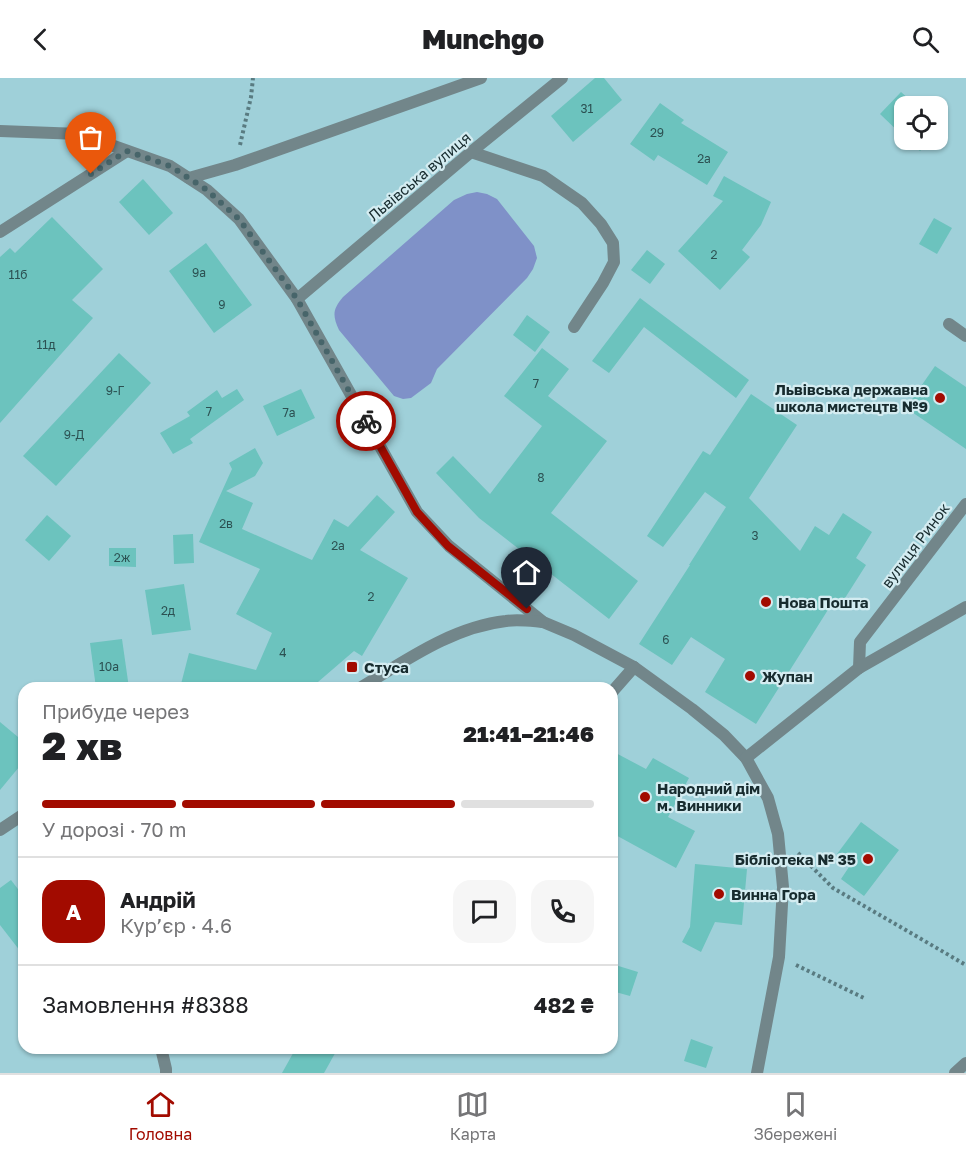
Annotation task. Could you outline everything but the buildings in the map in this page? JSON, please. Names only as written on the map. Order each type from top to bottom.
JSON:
[{"type":"street","points":[[189,178],[235,165],[481,78]]},
{"type":"street","name":"Львівська вулиця","points":[[297,299],[562,78]]},
{"type":"street","points":[[0,131],[80,134],[170,166],[207,190],[239,219],[297,299],[417,512],[448,546],[543,622],[634,667],[692,709],[724,735],[746,758],[768,798],[778,834],[783,886],[779,957],[757,1073]]},
{"type":"street","points":[[0,232],[127,151]]},
{"type":"street","points":[[471,152],[543,176],[582,203],[601,224],[613,243],[614,262],[574,327]]},
{"type":"street","points":[[949,324],[966,336]]},
{"type":"street","name":"вулиця Ринок","points":[[859,668],[860,642],[966,504]]},
{"type":"street","points":[[746,758],[859,668],[966,606]]},
{"type":"street","points":[[370,682],[452,635],[481,625],[508,620],[543,622]]},
{"type":"street","points":[[618,685],[634,667]]},
{"type":"street","points":[[0,830],[18,818]]},
{"type":"street","points":[[162,1054],[166,1073]]},
{"type":"street","points":[[955,1073],[966,1063]]},
{"type":"path","points":[[235,165],[251,97],[253,78]]},
{"type":"path","points":[[778,834],[833,888],[966,965]]},
{"type":"path","points":[[779,957],[864,998]]},
{"type":"water","points":[[477,192],[497,199],[534,246],[537,258],[533,269],[527,278],[437,369],[431,383],[411,398],[403,399],[394,396],[339,330],[335,320],[335,309],[343,297],[454,200]]},
{"type":"way so far","points":[[91,174],[127,151],[170,166],[207,190],[239,219],[297,299],[366,421]]},
{"type":"place","name":"Львівська державна школа мистецтв №9","points":[[940,398]]},
{"type":"place","name":"Нова Пошта","points":[[766,602]]},
{"type":"place","name":"Стуса","points":[[352,667]]},
{"type":"place","name":"Жупан","points":[[750,676]]},
{"type":"place","name":"Народний дім м. Винники","points":[[645,797]]},
{"type":"place","name":"Бібліотека № 35","points":[[868,859]]},
{"type":"place","name":"Винна Гора","points":[[719,894]]},
{"type":"route","points":[[366,421],[417,512],[448,546],[527,609]]}]
